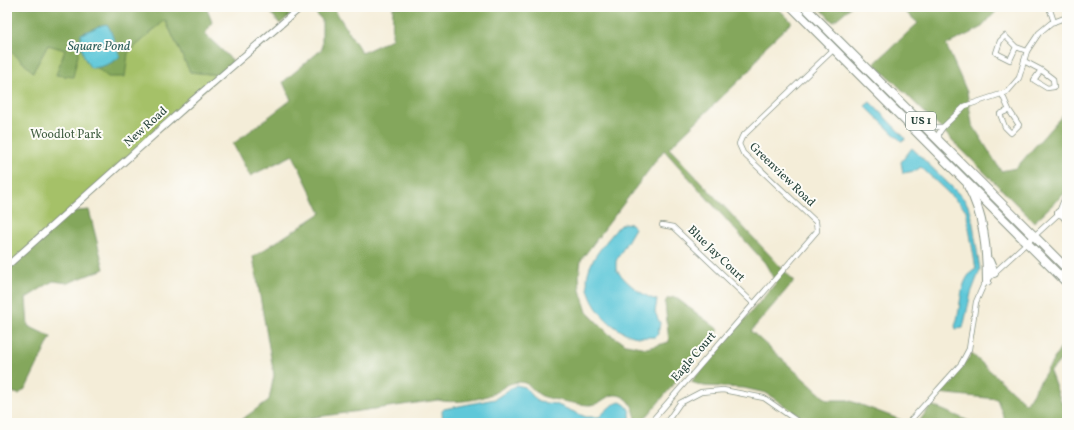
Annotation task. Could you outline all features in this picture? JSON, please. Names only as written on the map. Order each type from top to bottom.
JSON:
[{"type":"highway","name":"US 1","points":[[792,7],[1067,283]]},
{"type":"highway","name":"US 1","points":[[805,7],[927,127],[1067,269]]},
{"type":"highway","points":[[964,179],[980,214],[987,257],[987,281]]},
{"type":"highway","points":[[1059,213],[1063,214],[1067,219]]},
{"type":"highway","points":[[987,257],[994,274]]},
{"type":"street","name":"New Road","points":[[7,266],[192,101],[301,7]]},
{"type":"street","points":[[1050,8],[1054,22]]},
{"type":"street","points":[[939,139],[939,133],[943,127],[965,106],[1007,92],[1019,78],[1027,51],[1039,33],[1054,22],[1067,17]]},
{"type":"street","points":[[1016,47],[1010,60],[996,54],[1000,41],[1005,36],[1016,47],[1027,51]]},
{"type":"street","name":"Greenview Road","points":[[753,303],[815,235],[817,227],[816,222],[743,153],[739,144],[740,140],[834,49]]},
{"type":"street","points":[[1024,61],[1041,70],[1053,79],[1054,87],[1047,88],[1034,80],[1041,70]]},
{"type":"street","points":[[1002,94],[1009,110],[1019,125],[1011,133],[1005,127],[1000,114],[1009,110]]},
{"type":"street","points":[[927,127],[943,127]]},
{"type":"street","points":[[1059,213],[1067,192]]},
{"type":"street","points":[[908,423],[964,360],[970,343],[976,302],[987,281],[1067,206]]},
{"type":"street","name":"Blue Jay Court","points":[[662,225],[673,227],[753,303]]},
{"type":"street","name":"Eagle Court","points":[[650,423],[753,303]]},
{"type":"street","points":[[666,423],[680,404],[701,392],[727,390],[764,398],[800,423]]},
{"type":"green space","points":[[7,7],[206,7],[212,22],[205,34],[233,61],[221,75],[190,72],[165,20],[128,53],[125,77],[108,77],[95,66],[107,25],[83,33],[73,77],[56,75],[65,50],[48,45],[33,72],[12,52],[7,51]]},
{"type":"green space","points":[[266,7],[299,7],[280,24]]},
{"type":"green space","points":[[310,7],[333,7],[362,53],[392,39],[393,7],[777,7],[792,22],[765,47],[750,70],[669,148],[794,281],[751,331],[827,400],[848,400],[909,423],[810,423],[766,393],[744,388],[704,386],[691,382],[776,283],[765,263],[664,150],[581,260],[579,276],[580,290],[587,312],[609,334],[626,344],[647,348],[669,342],[665,303],[667,299],[675,297],[719,330],[648,415],[637,423],[631,403],[621,396],[612,395],[598,403],[590,405],[580,404],[542,396],[523,382],[519,382],[508,385],[497,392],[482,398],[466,401],[451,402],[438,400],[274,423],[237,423],[269,400],[274,375],[253,257],[321,213],[293,155],[250,176],[233,144],[291,100],[283,82],[322,49],[322,20]]},
{"type":"green space","points":[[819,7],[851,7],[833,22]]},
{"type":"green space","points":[[900,7],[1000,7],[981,28],[946,45],[967,92],[972,124],[1001,171],[1016,168],[1067,110],[1067,191],[1034,222],[893,81],[874,64],[918,23]]},
{"type":"green space","name":"Woodlot Park","points":[[165,20],[190,72],[221,75],[67,212],[7,269],[7,51],[12,52],[33,72],[48,45],[65,49],[83,33],[107,24],[129,52]]},
{"type":"green space","points":[[89,210],[104,269],[68,283],[53,281],[26,298],[28,326],[51,337],[26,388],[19,394],[7,391],[7,269],[67,212]]},
{"type":"green space","points":[[1067,338],[1067,353],[1050,372],[1062,404],[1067,403],[1067,423],[1006,423],[997,399],[938,393],[972,354],[1026,404]]},
{"type":"green space","points":[[931,405],[971,422],[980,423],[918,423]]},
{"type":"water","name":"Square Pond","points":[[107,24],[120,56],[118,59],[107,65],[91,68],[86,61],[83,52],[81,34]]},
{"type":"water","points":[[870,102],[904,137],[905,140],[901,141],[865,106]]},
{"type":"water","points":[[912,148],[965,200],[971,212],[980,270],[971,293],[963,328],[956,329],[955,326],[961,294],[966,279],[970,273],[976,269],[966,210],[921,167],[915,171],[903,173],[901,162]]},
{"type":"water","points":[[624,223],[631,224],[635,228],[616,261],[616,269],[634,288],[646,296],[657,300],[655,312],[660,323],[658,334],[655,337],[633,336],[615,327],[599,312],[589,293],[587,283],[588,273],[593,260],[619,226]]},
{"type":"water","points":[[516,385],[525,387],[538,402],[555,404],[586,417],[599,417],[612,405],[620,402],[629,410],[630,423],[443,423],[442,411],[444,409],[495,399]]}]
